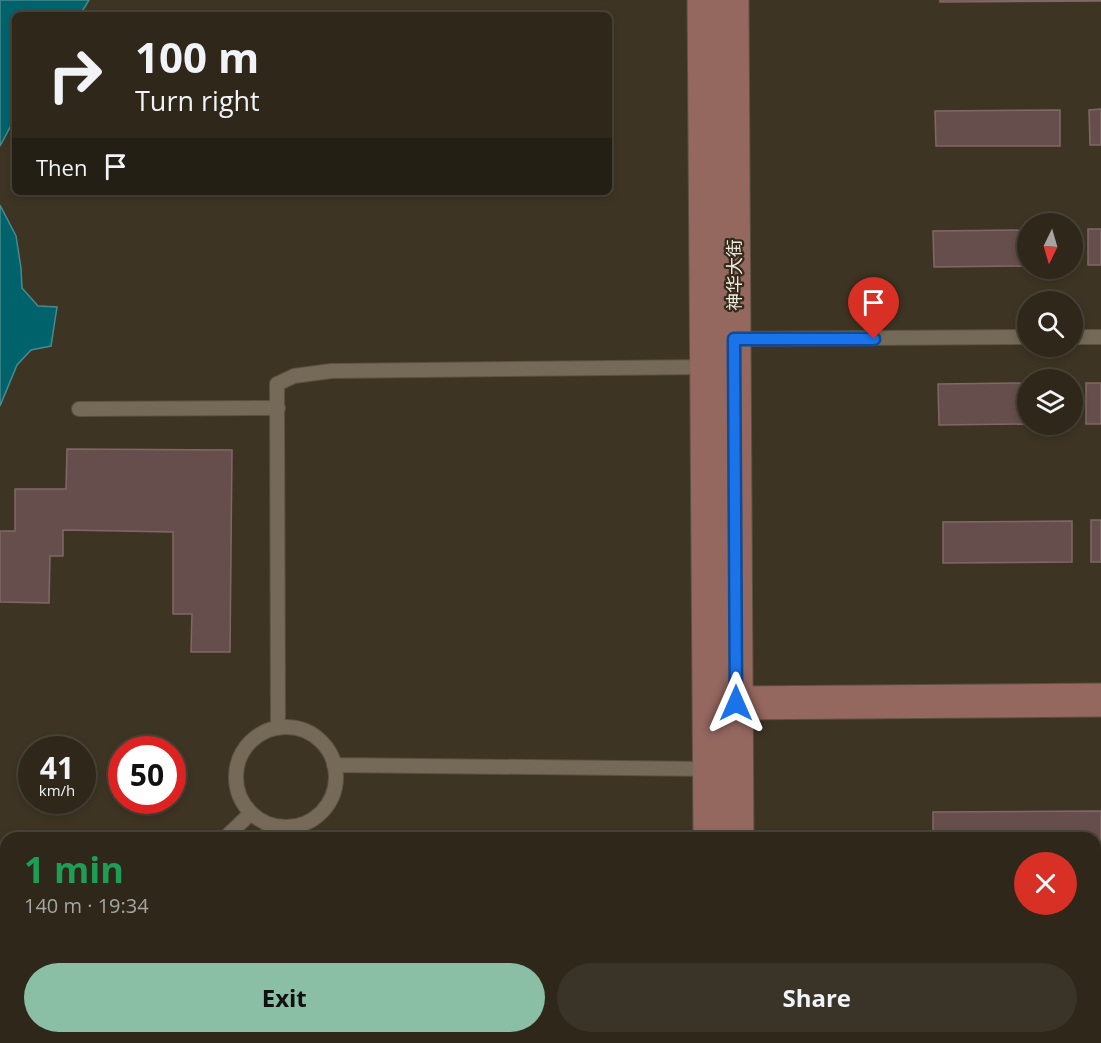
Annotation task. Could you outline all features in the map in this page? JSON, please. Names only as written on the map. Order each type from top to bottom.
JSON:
[{"type":"main road","name":"神华大街","points":[[704,0],[707,367],[723,703],[736,832]]},
{"type":"main road","name":"神华大街","points":[[710,832],[709,769],[723,703],[734,339],[732,0]]},
{"type":"main road","points":[[723,703],[1101,700]]},
{"type":"lane","points":[[1083,337],[1101,337]]},
{"type":"lane","points":[[734,339],[1017,338]]},
{"type":"lane","points":[[278,728],[277,384],[294,376],[331,371],[707,367]]},
{"type":"lane","points":[[79,409],[278,408]]},
{"type":"lane","points":[[289,727],[311,734],[328,750],[334,765],[334,787],[330,799],[312,819],[300,825],[287,827],[261,820],[251,813],[242,801],[237,788],[238,761],[244,749],[253,739],[278,728],[289,727]]},
{"type":"lane","points":[[334,765],[709,769]]},
{"type":"lane","points":[[231,832],[251,813]]},
{"type":"water","points":[[0,0],[89,0],[82,12],[12,12],[12,124],[0,146]]},
{"type":"water","points":[[0,205],[16,236],[22,288],[38,306],[57,307],[51,346],[31,350],[17,365],[0,406]]},
{"type":"building","points":[[940,0],[1101,0],[1101,1],[940,2]]},
{"type":"building","points":[[1101,109],[1101,145],[1090,145],[1089,110]]},
{"type":"building","points":[[1060,110],[1060,146],[936,146],[935,111]]},
{"type":"building","points":[[1088,229],[1101,229],[1101,265],[1088,265]]},
{"type":"building","points":[[1017,230],[1017,266],[934,267],[933,231]]},
{"type":"building","points":[[1017,383],[1017,424],[939,425],[938,384]]},
{"type":"building","points":[[1086,383],[1101,383],[1101,424],[1086,424]]},
{"type":"building","points":[[67,449],[232,450],[230,652],[191,652],[192,614],[173,614],[173,532],[63,530],[63,556],[50,556],[49,603],[0,602],[0,531],[15,531],[15,489],[66,489]]},
{"type":"building","points":[[1091,520],[1101,520],[1101,562],[1091,562]]},
{"type":"building","points":[[1072,521],[1072,562],[943,563],[943,522]]},
{"type":"building","points":[[1101,811],[1101,832],[933,832],[933,812]]},
{"type":"route","points":[[736,703],[734,339],[874,339]]}]
